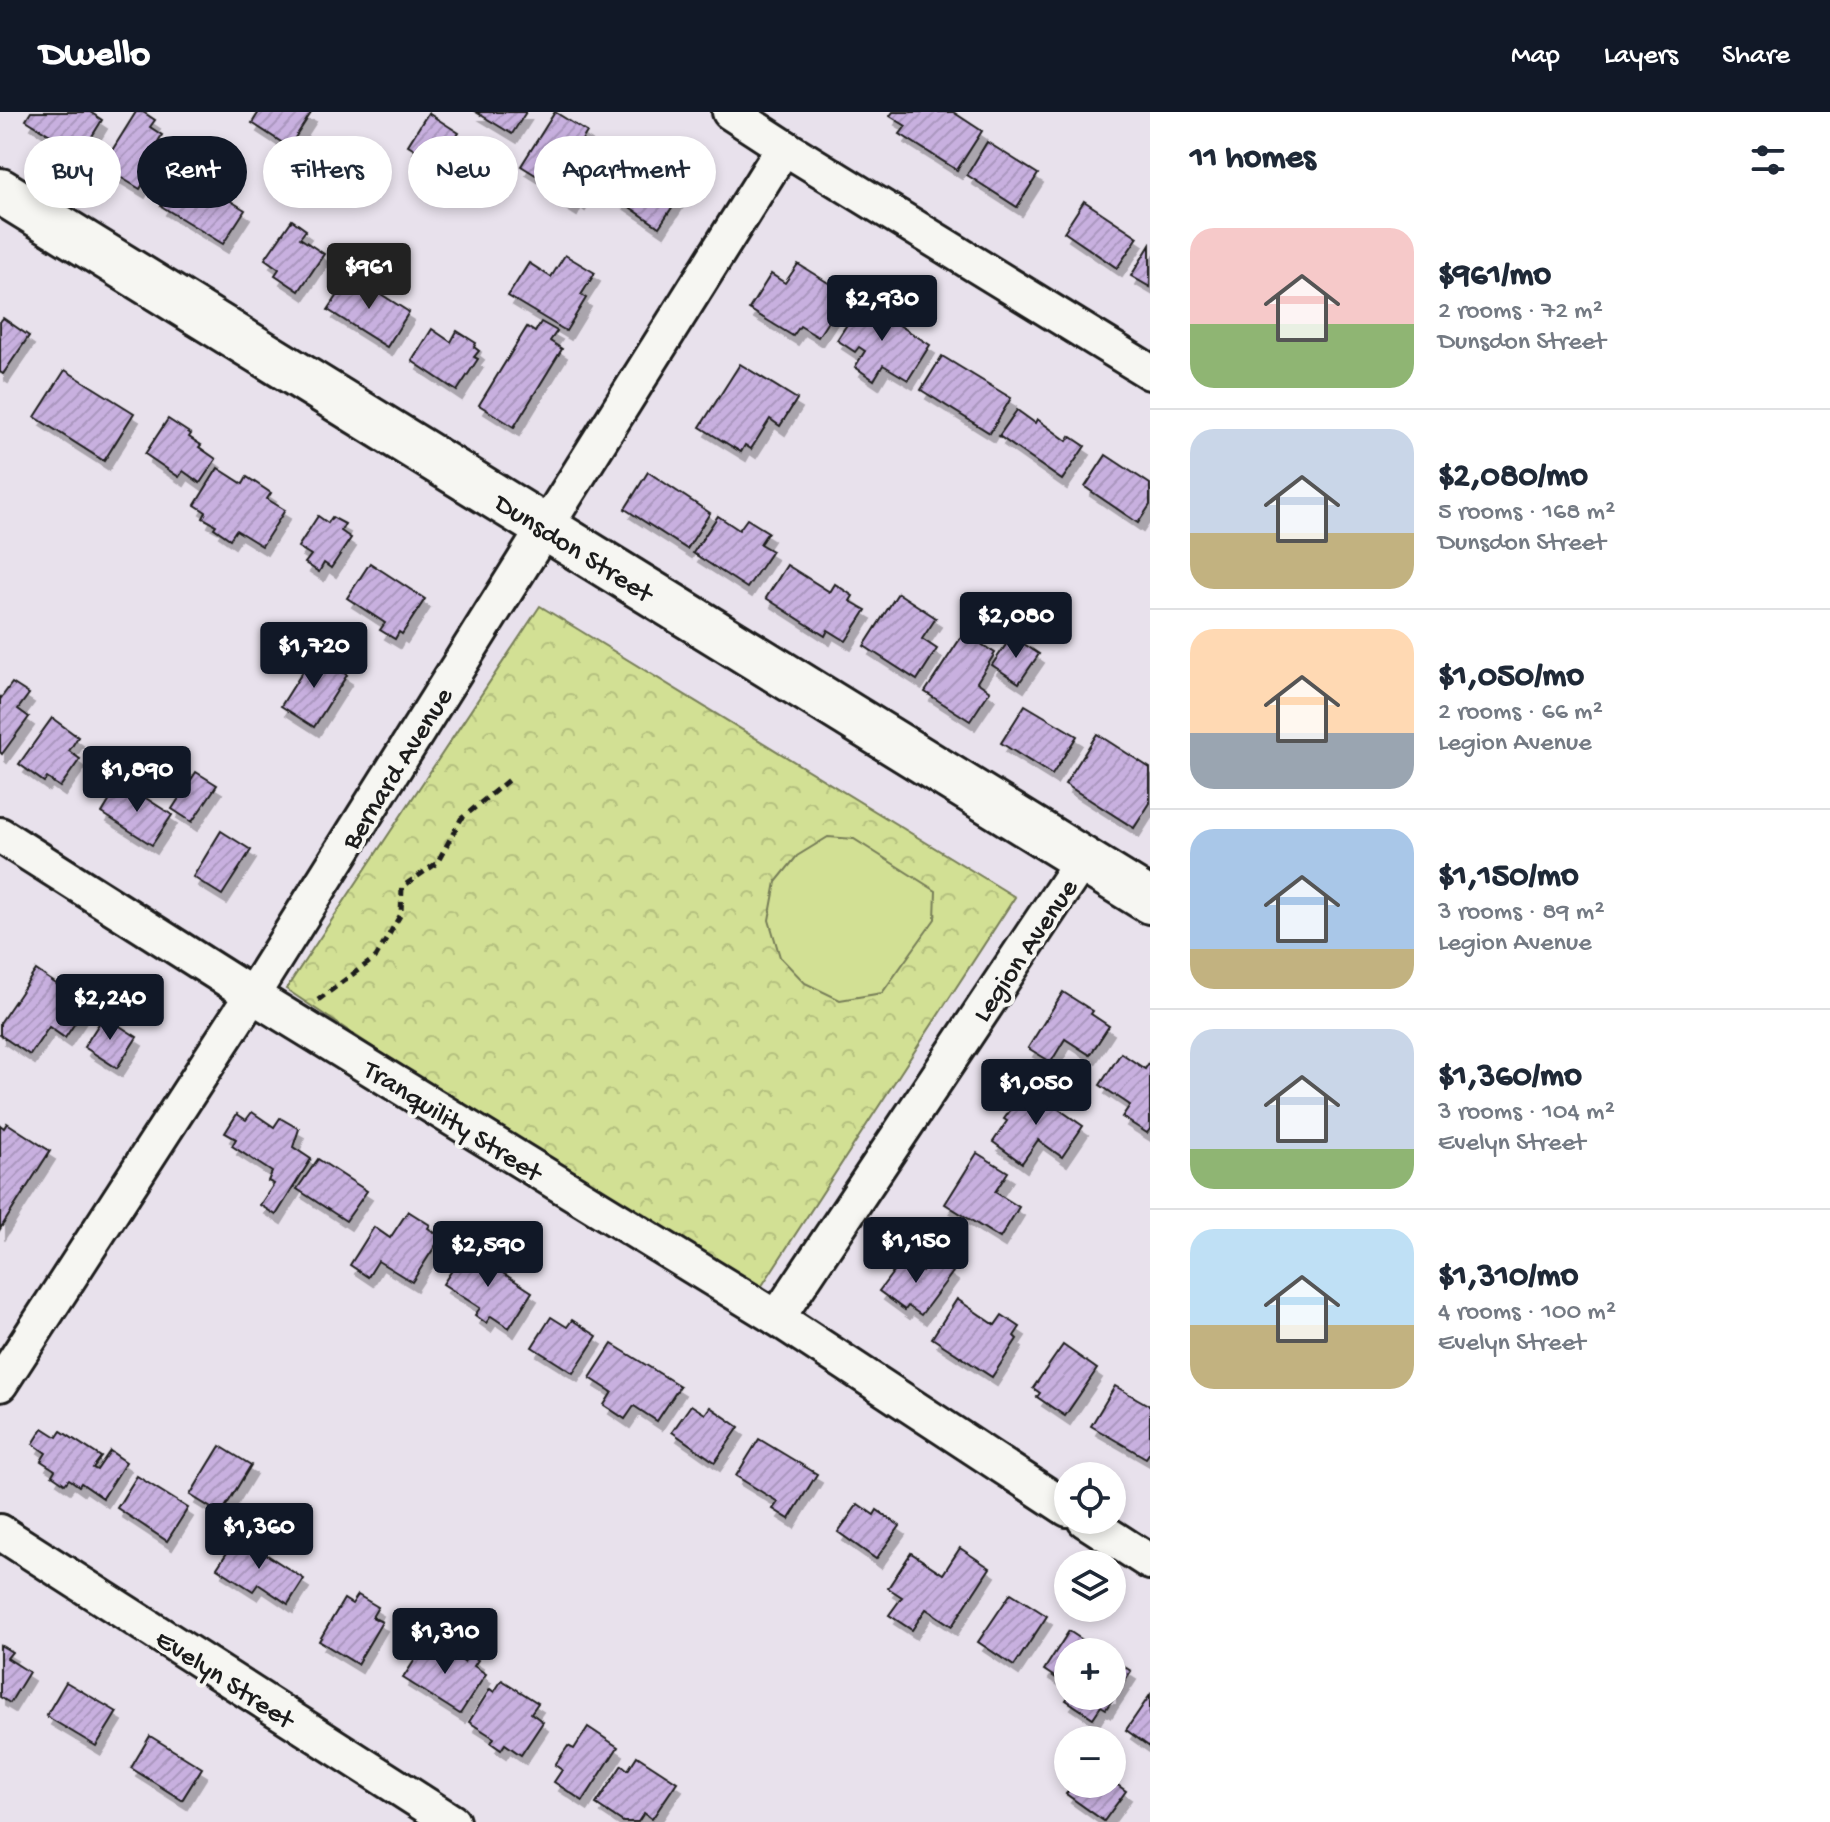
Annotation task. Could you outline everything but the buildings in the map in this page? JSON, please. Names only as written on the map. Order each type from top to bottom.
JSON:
[{"type":"main road","name":"Dunsdon Street","points":[[0,191],[1150,901]]},
{"type":"street","points":[[730,112],[1150,372]]},
{"type":"street","name":"Bernard Avenue","points":[[0,1384],[252,995],[784,147]]},
{"type":"street","name":"Tranquility Street","points":[[0,835],[252,995],[777,1318],[1054,1500]]},
{"type":"street","name":"Legion Avenue","points":[[777,1318],[1083,859]]},
{"type":"street","name":"Evelyn Street","points":[[0,1532],[452,1822]]},
{"type":"street","points":[[1107,1534],[1150,1562]]},
{"type":"path","points":[[291,1019],[376,957],[401,914],[402,887],[437,863],[461,819],[512,777]]},
{"type":"green space","points":[[540,606],[1015,897],[752,1301],[286,989]]},
{"type":"green space","points":[[828,837],[854,839],[936,891],[935,919],[882,993],[840,1000],[805,983],[780,957],[769,920],[776,882],[797,856]]}]
